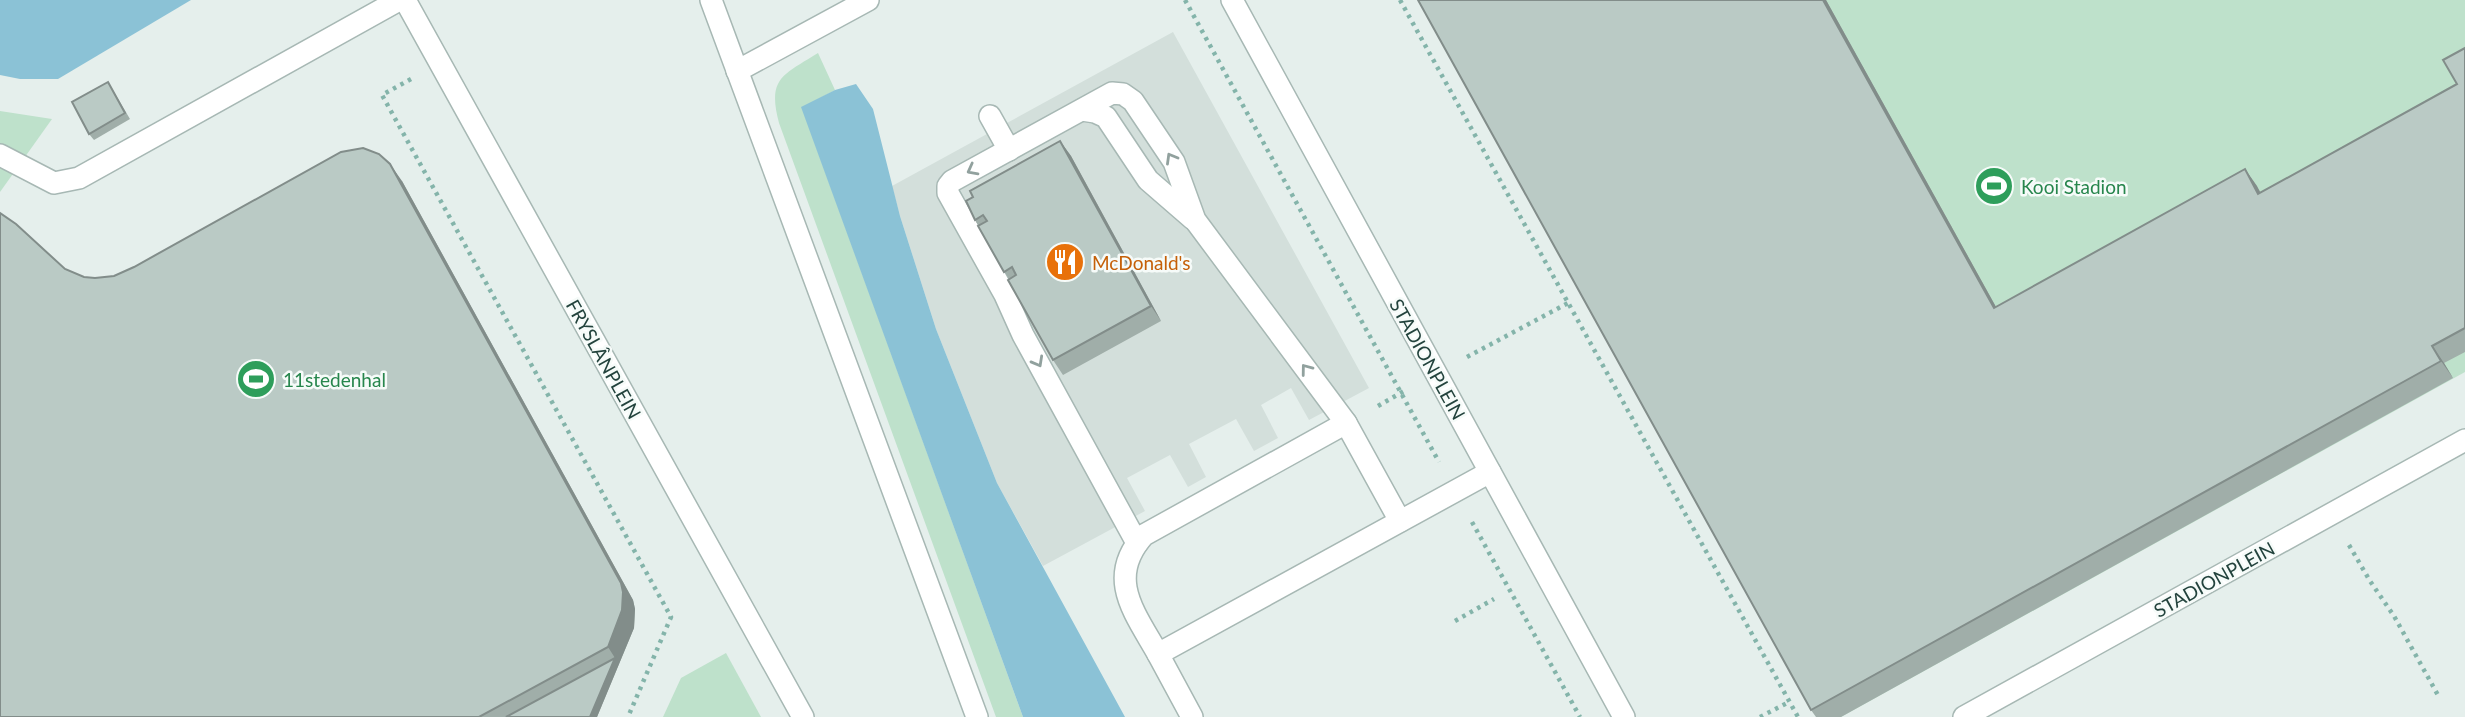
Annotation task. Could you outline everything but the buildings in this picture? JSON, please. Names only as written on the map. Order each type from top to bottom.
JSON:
[{"type":"street","points":[[0,155],[54,183],[79,178],[402,0]]},
{"type":"street","name":"FRYSLÂNPLEIN","points":[[402,0],[803,717]]},
{"type":"street","points":[[711,0],[977,717]]},
{"type":"street","points":[[737,71],[867,0]]},
{"type":"street","name":"STADIONPLEIN","points":[[1231,0],[1624,717]]},
{"type":"street","points":[[1137,543],[1023,335],[1005,295],[948,193],[948,186],[952,181],[1112,93],[1123,94],[1133,100],[1174,162],[1195,220]]},
{"type":"street","points":[[1082,110],[1106,117],[1148,180],[1195,220],[1346,423],[1400,521]]},
{"type":"street","points":[[990,116],[1009,150]]},
{"type":"street","points":[[1192,717],[1130,604],[1124,579],[1129,558],[1144,535],[1346,423]]},
{"type":"street","name":"STADIONPLEIN","points":[[1964,717],[2465,440]]},
{"type":"street","points":[[1158,654],[1490,472]]},
{"type":"path","points":[[1185,0],[1580,717]]},
{"type":"path","points":[[1400,0],[1798,717]]},
{"type":"path","points":[[414,77],[382,95],[671,617],[628,717]]},
{"type":"path","points":[[2332,513],[2439,697]]},
{"type":"path","points":[[1455,621],[1494,599]]},
{"type":"path","points":[[1760,717],[1789,702]]},
{"type":"shaded area","points":[[1173,32],[1369,388],[1309,420],[1291,388],[1261,405],[1278,438],[1254,451],[1236,419],[1189,444],[1206,477],[1188,487],[1170,455],[1127,478],[1145,511],[1043,566],[997,483],[936,329],[892,186]]},
{"type":"green space","name":"Kooi Stadion","points":[[1421,0],[2465,0],[2465,372],[1841,717]]},
{"type":"green space","points":[[818,53],[835,90],[802,108],[1023,717],[996,717],[779,123],[775,96],[781,79]]},
{"type":"green space","points":[[0,111],[52,119],[0,192]]},
{"type":"green space","points":[[726,653],[761,717],[663,717],[681,678]]},
{"type":"water","points":[[0,0],[191,0],[58,79],[20,79],[0,75]]},
{"type":"water","points":[[856,84],[873,109],[900,216],[936,329],[997,483],[1125,717],[1023,717],[801,107],[835,90]]},
{"type":"place","name":"Kooi Stadion","points":[[1994,186]]},
{"type":"place","name":"McDonald's","points":[[1065,262]]},
{"type":"place","name":"11stedenhal","points":[[256,379]]}]
